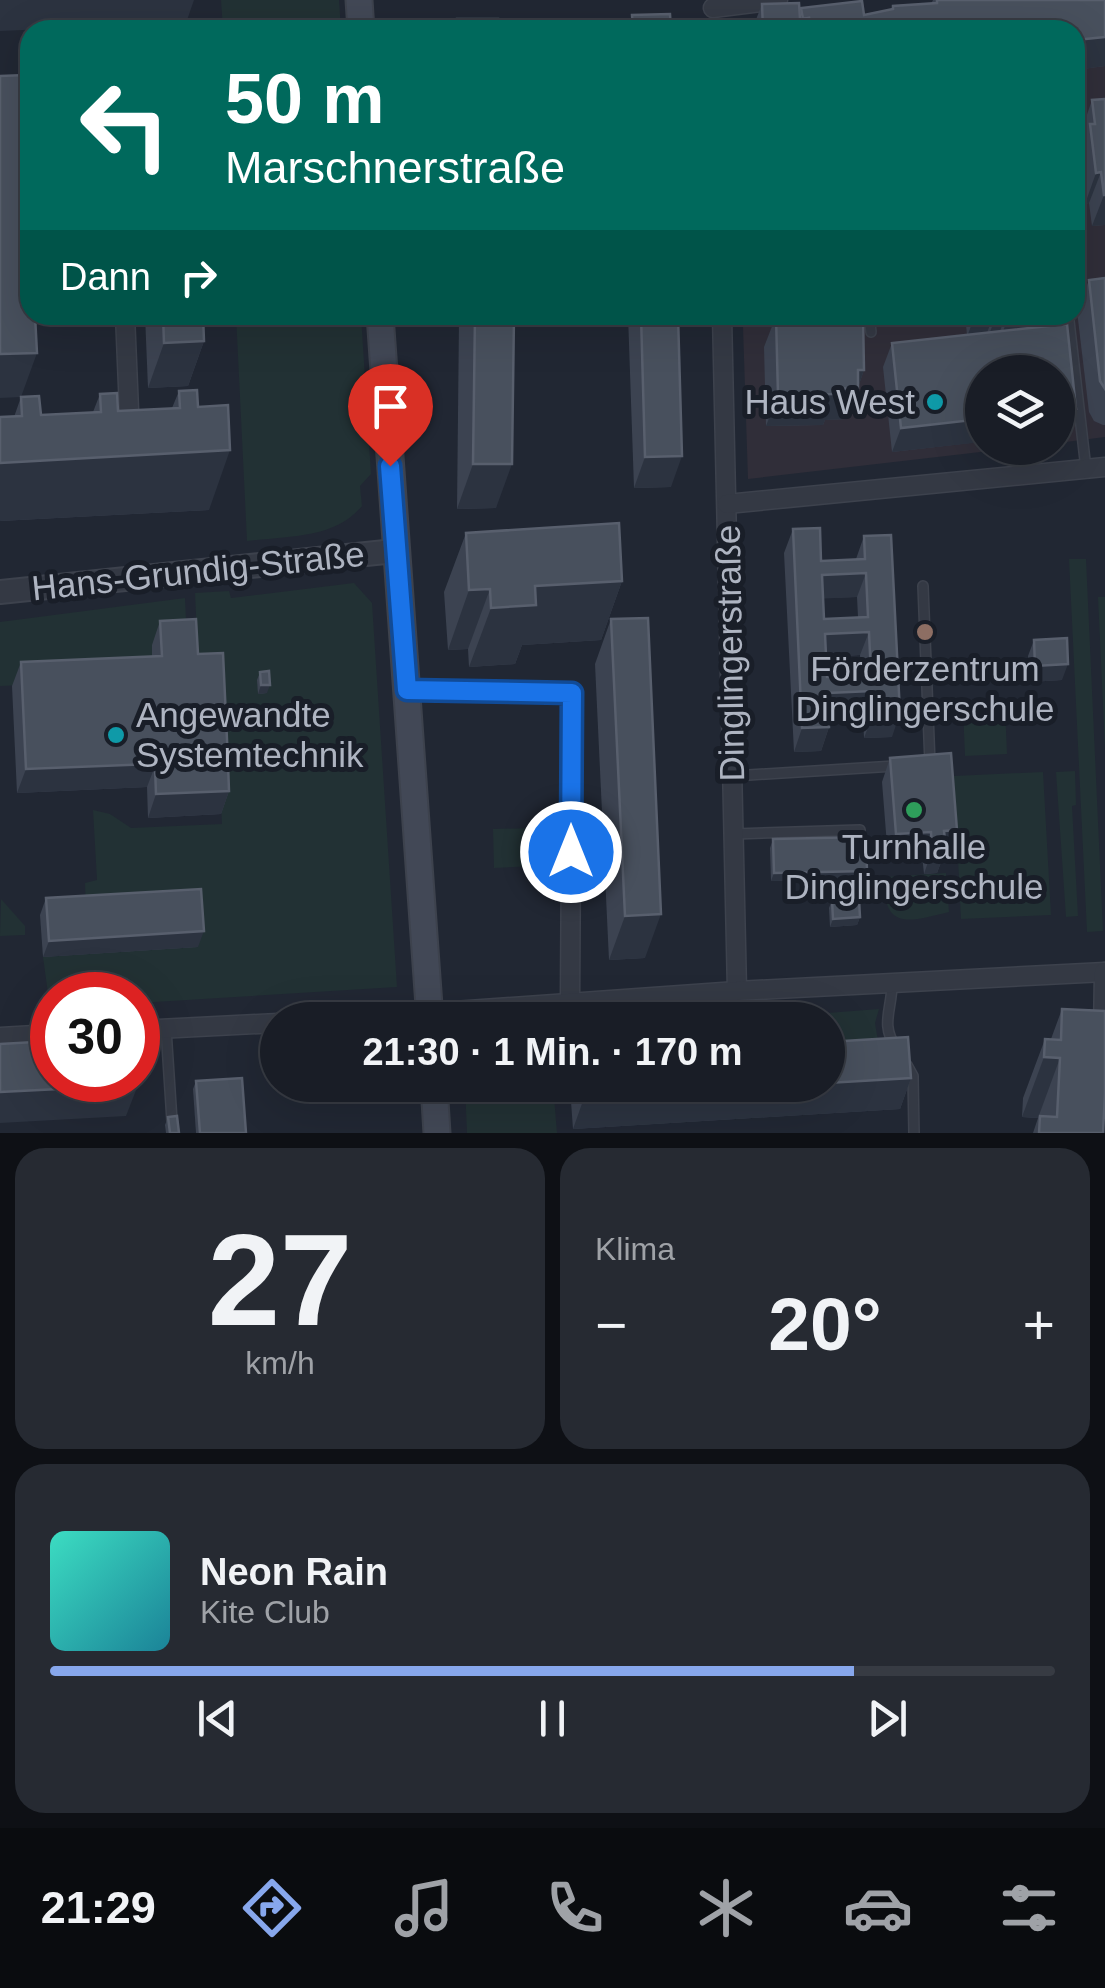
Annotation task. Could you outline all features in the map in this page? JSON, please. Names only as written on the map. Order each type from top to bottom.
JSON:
[{"type":"main road","points":[[381,325],[429,1002]]},
{"type":"main road","points":[[435,1102],[437,1133]]},
{"type":"street","points":[[712,4],[778,0]]},
{"type":"street","points":[[112,442],[130,441],[125,325]]},
{"type":"street","name":"Dinglingerstraße","points":[[722,325],[737,991]]},
{"type":"street","points":[[727,504],[1096,468]]},
{"type":"street","name":"Hans-Grundig-Straße","points":[[0,592],[396,551]]},
{"type":"street","points":[[407,690],[572,693],[570,1002],[1104,972],[1102,1045]]},
{"type":"street","points":[[160,1028],[260,1023]]},
{"type":"street","points":[[0,1036],[30,1035]]},
{"type":"lane","points":[[870,325],[870,332]]},
{"type":"lane","points":[[1071,325],[1096,468]]},
{"type":"lane","points":[[733,776],[930,764],[923,586]]},
{"type":"lane","points":[[734,834],[860,830]]},
{"type":"lane","points":[[892,984],[892,1005],[886,1019],[888,1036],[913,1076],[914,1133]]},
{"type":"lane","points":[[166,1028],[172,1121]]},
{"type":"shaded area","points":[[221,0],[339,0],[340,20],[222,20]]},
{"type":"shaded area","points":[[1001,0],[1105,0],[1105,437],[1075,441],[1075,355],[965,355],[965,454],[748,479],[743,327],[1085,325],[1085,20],[823,20]]},
{"type":"shaded area","points":[[236,325],[362,325],[371,474],[360,486],[362,506],[351,517],[324,530],[247,541]]},
{"type":"shaded area","points":[[1069,559],[1086,559],[1103,931],[1087,932]]},
{"type":"shaded area","points":[[354,583],[372,603],[397,987],[160,1002],[160,972],[45,972],[43,957],[198,946],[86,912],[85,883],[97,880],[93,810],[110,814],[131,828],[222,824],[220,784],[199,678],[195,593],[229,591],[231,598]]},
{"type":"shaded area","points":[[1098,597],[1105,597],[1105,749]]},
{"type":"shaded area","points":[[185,598],[187,643],[153,680],[0,686],[0,622]]},
{"type":"shaded area","points":[[1005,707],[1007,754],[965,756],[963,709]]},
{"type":"shaded area","points":[[1075,771],[1076,805],[1072,806],[1078,916],[1066,917],[1056,772]]},
{"type":"shaded area","points":[[1043,772],[1051,915],[961,919],[954,776]]},
{"type":"shaded area","points":[[534,828],[536,866],[494,868],[493,829]]},
{"type":"shaded area","points":[[946,873],[949,912],[910,920],[893,914],[888,907],[884,877]]},
{"type":"shaded area","points":[[1,899],[25,926],[25,935],[0,936]]},
{"type":"shaded area","points":[[879,1009],[875,1023],[878,1041],[845,1051],[845,1012]]},
{"type":"shaded area","points":[[466,1102],[554,1102],[557,1133],[467,1133]]},
{"type":"building","points":[[1105,0],[1105,37],[1085,39],[1085,20],[809,20],[803,19],[801,8],[862,1],[864,15],[893,6]]},
{"type":"building","points":[[799,3],[800,19],[809,20],[763,20],[762,4]]},
{"type":"building","points":[[670,14],[670,20],[632,20],[632,15]]},
{"type":"building","points":[[20,75],[20,325],[36,325],[37,353],[0,354],[0,76]]},
{"type":"building","points":[[1105,99],[1104,195],[1101,172],[1096,173],[1090,124],[1095,124],[1092,100]]},
{"type":"building","points":[[1105,278],[1105,389],[1100,381],[1089,280]]},
{"type":"building","points":[[163,325],[203,325],[204,341],[164,343]]},
{"type":"building","points":[[475,325],[514,325],[512,464],[473,464]]},
{"type":"building","points":[[641,325],[678,325],[682,456],[645,457]]},
{"type":"building","points":[[776,325],[863,325],[864,370],[858,370],[858,388],[834,389],[834,394],[778,395]]},
{"type":"building","points":[[1067,325],[1070,355],[965,355],[965,421],[901,428],[892,343]]},
{"type":"building","points":[[197,390],[198,407],[228,405],[230,450],[0,463],[0,417],[22,416],[21,397],[39,396],[41,415],[101,412],[100,394],[117,393],[118,411],[180,408],[179,391]]},
{"type":"building","points":[[619,523],[622,581],[535,586],[536,605],[491,608],[490,589],[469,590],[466,533]]},
{"type":"building","points":[[820,528],[821,561],[865,559],[864,536],[891,535],[900,713],[873,714],[872,691],[828,693],[829,727],[802,728],[793,529]],"holes":[[[866,573],[868,617],[824,619],[822,575]],[[869,632],[871,675],[827,677],[825,634]]]},
{"type":"building","points":[[648,618],[661,914],[625,916],[611,619]]},
{"type":"building","name":"Angewandte Systemtechnik","points":[[196,619],[198,654],[223,653],[228,761],[26,769],[21,662],[162,656],[160,621]]},
{"type":"building","points":[[1067,638],[1068,664],[1035,666],[1034,640]]},
{"type":"building","points":[[269,671],[270,685],[261,685],[260,672]]},
{"type":"building","points":[[951,753],[957,830],[944,831],[946,849],[932,850],[931,832],[896,834],[890,758]]},
{"type":"building","points":[[228,763],[229,791],[156,794],[155,766]]},
{"type":"building","points":[[866,837],[867,871],[774,873],[773,839]]},
{"type":"building","points":[[201,889],[204,931],[49,941],[46,898]]},
{"type":"building","points":[[859,899],[860,917],[833,919],[832,900]]},
{"type":"building","points":[[1062,1009],[1105,1011],[1103,1133],[1039,1133],[1040,1116],[1057,1117],[1060,1058],[1044,1057],[1045,1039],[1061,1040]]},
{"type":"building","points":[[908,1037],[911,1078],[845,1082],[845,1041]]},
{"type":"building","points":[[30,1042],[30,1090],[0,1092],[0,1044]]},
{"type":"building","points":[[242,1078],[246,1133],[200,1133],[196,1081]]},
{"type":"building","points":[[177,1116],[179,1133],[170,1133],[168,1117]]},
{"type":"place","name":"Haus West","points":[[935,402]]},
{"type":"place","name":"Förderzentrum Dinglingerschule","points":[[925,632]]},
{"type":"place","name":"Angewandte Systemtechnik","points":[[116,735]]},
{"type":"place","name":"Turnhalle Dinglingerschule","points":[[914,810]]},
{"type":"route","points":[[390,466],[407,690],[572,693],[571,852]]}]
